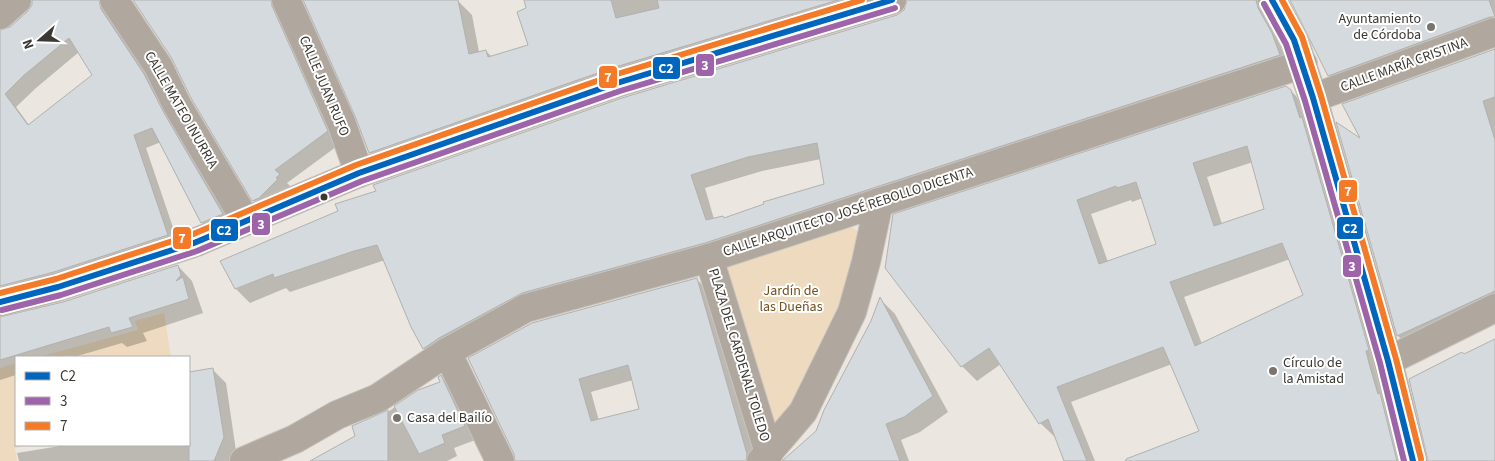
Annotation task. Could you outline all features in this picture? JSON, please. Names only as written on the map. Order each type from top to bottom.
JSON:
[{"type":"street","points":[[0,15],[16,0]]},
{"type":"street","name":"CALLE MATEO INURRIA","points":[[114,0],[158,66],[177,105],[246,221]]},
{"type":"street","name":"CALLE JUAN RUFO","points":[[286,0],[341,122],[359,173]]},
{"type":"street","points":[[0,302],[58,287],[194,243],[359,173],[617,83],[892,0]]},
{"type":"street","points":[[1273,14],[1294,40],[1303,64],[1388,361],[1413,461]]},
{"type":"street","name":"CALLE MARÍA CRISTINA","points":[[1313,98],[1495,32]]},
{"type":"street","name":"CALLE ARQUITECTO JOSÉ REBOLLO DICENTA","points":[[244,461],[295,439],[337,415],[378,398],[447,352],[526,308],[709,258],[1303,64]]},
{"type":"street","name":"PLAZA DEL CARDENAL TOLEDO","points":[[765,457],[803,412],[852,312],[866,262],[879,202]]},
{"type":"street","name":"PLAZA DEL CARDENAL TOLEDO","points":[[709,258],[765,457]]},
{"type":"street","points":[[1388,361],[1495,308]]},
{"type":"street","points":[[447,352],[500,461]]},
{"type":"green space","name":"Jardín de las Dueñas","points":[[848,226],[856,230],[859,238],[846,310],[795,400],[771,432],[726,263]]},
{"type":"green space","points":[[164,313],[171,356],[43,356],[138,330],[135,321]]},
{"type":"green space","points":[[15,363],[15,446],[29,446],[15,448],[17,461],[0,461],[0,368]]},
{"type":"building","points":[[32,0],[99,0],[101,9],[144,74],[164,113],[223,214],[201,223],[152,128],[134,135],[168,235],[54,272],[0,286],[0,30],[10,27],[32,5]],"holes":[[[69,38],[92,75],[28,125],[5,94],[23,76]]]},
{"type":"building","points":[[133,0],[271,0],[328,131],[275,170],[280,174],[276,178],[278,179],[259,198],[252,201],[191,98],[171,57]]},
{"type":"building","points":[[303,0],[458,0],[469,54],[486,50],[488,57],[528,45],[517,12],[526,8],[524,0],[611,0],[616,18],[659,8],[657,0],[838,0],[612,68],[369,153],[355,116]]},
{"type":"building","points":[[907,0],[1256,0],[1280,55],[705,243],[522,293],[439,338],[423,349],[411,327],[377,245],[274,278],[273,274],[235,289],[220,261],[338,211],[335,204],[376,191],[373,185],[622,98],[897,15],[904,10]],"holes":[[[817,143],[824,184],[763,202],[764,204],[724,218],[723,216],[706,220],[691,175],[748,157]]]},
{"type":"building","points":[[1290,0],[1489,0],[1495,17],[1490,17],[1328,76]]},
{"type":"building","points":[[1495,49],[1495,97],[1483,101],[1495,140],[1495,291],[1397,336],[1336,122],[1360,138],[1342,104]]},
{"type":"building","points":[[1286,86],[1291,90],[1300,118],[1302,117],[1369,350],[1366,351],[1370,367],[1378,394],[1380,393],[1397,461],[1126,461],[1126,459],[1199,431],[1163,347],[1057,387],[1087,461],[1064,461],[1048,419],[1039,424],[989,348],[961,367],[885,268],[893,214]],"holes":[[[1247,146],[1264,209],[1214,226],[1193,163]],[[1136,182],[1156,244],[1099,264],[1077,200],[1116,186],[1117,188]],[[1282,243],[1303,295],[1195,346],[1170,282]]]},
{"type":"building","points":[[178,265],[181,275],[176,281],[183,277],[189,299],[129,318],[133,327],[111,333],[109,327],[0,360],[0,317],[63,302]]},
{"type":"building","points":[[697,278],[747,454],[746,461],[515,461],[514,454],[468,358],[532,323]],"holes":[[[628,365],[639,409],[591,421],[579,379]]]},
{"type":"building","points":[[880,297],[933,396],[904,417],[886,424],[900,461],[782,461],[816,431],[824,410],[871,321]]},
{"type":"building","points":[[1495,339],[1495,461],[1428,461],[1409,379],[1462,352],[1464,354]]},
{"type":"building","points":[[213,368],[224,437],[214,461],[189,461],[190,372]]},
{"type":"building","name":"Casa del Bailío","points":[[441,375],[465,426],[442,435],[445,443],[419,454],[394,406],[418,390],[440,382],[438,377]]},
{"type":"building","points":[[388,410],[388,461],[310,461],[355,436],[352,426]]},
{"type":"transit line","name":"7","points":[[0,293],[56,279],[191,235],[356,165],[614,75],[862,0]]},
{"type":"transit line","name":"C2","points":[[0,302],[58,287],[194,243],[359,173],[617,83],[892,0]]},
{"type":"transit line","name":"C2","points":[[1272,0],[1294,40],[1313,98],[1388,361],[1413,461]]},
{"type":"transit line","name":"7","points":[[1282,0],[1302,37],[1321,96],[1396,359],[1421,459]]},
{"type":"transit line","name":"3","points":[[1264,4],[1286,44],[1305,101],[1380,363],[1404,461]]},
{"type":"transit line","name":"3","points":[[2,310],[61,295],[197,251],[362,181],[620,91],[895,8]]},
{"type":"place","name":"Ayuntamiento de Córdoba","points":[[1431,27]]},
{"type":"place","name":"Círculo de la Amistad","points":[[1273,371]]},
{"type":"place","name":"Casa del Bailío","points":[[397,418]]}]
